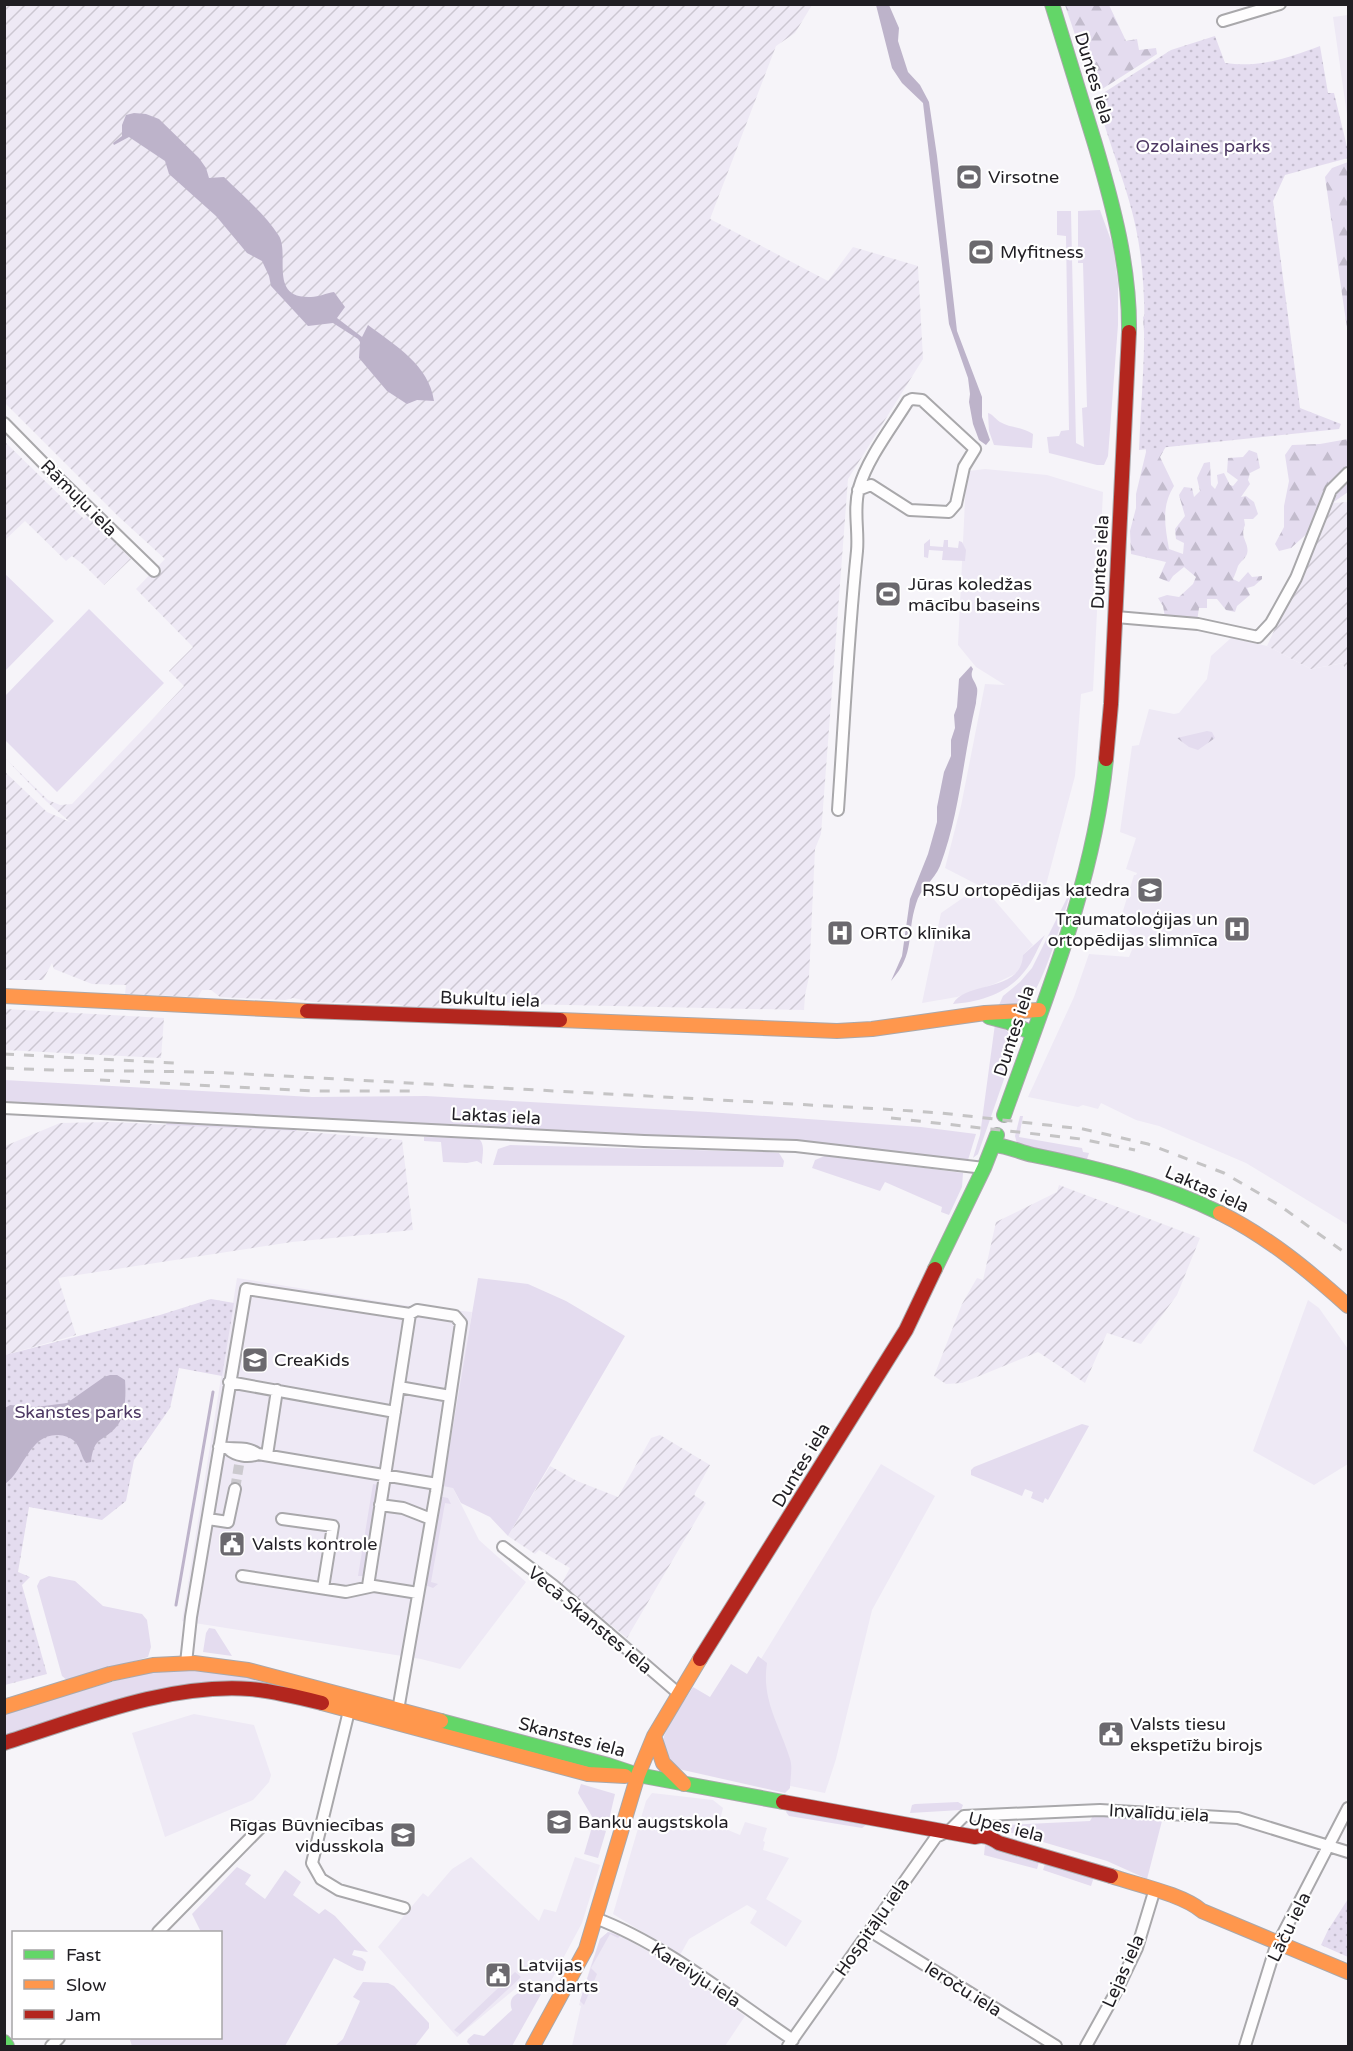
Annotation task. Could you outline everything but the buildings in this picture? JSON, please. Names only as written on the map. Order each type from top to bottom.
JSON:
[{"type":"main road","name":"Duntes iela","points":[[1004,1115],[1083,881],[1102,799],[1109,732],[1116,616],[1130,308],[1122,241],[1093,136],[1052,4]]},
{"type":"main road","name":"Bukultu iela","points":[[4,996],[784,1030],[872,1029],[974,1015],[1039,1010]]},
{"type":"main road","name":"Bukultu iela","points":[[974,1015],[1008,1022],[1032,1033]]},
{"type":"main road","name":"Duntes iela","points":[[533,2046],[586,1949],[638,1775],[654,1736],[678,1693],[906,1330],[984,1168],[995,1140]]},
{"type":"main road","name":"Laktas iela","points":[[995,1140],[1027,1154],[1123,1175],[1202,1203],[1240,1222],[1275,1244],[1303,1264],[1348,1306]]},
{"type":"main road","name":"Skanstes iela","points":[[4,1707],[119,1672],[156,1665],[210,1664],[248,1670],[397,1716],[608,1765],[638,1775]]},
{"type":"main road","name":"Skanstes iela","points":[[4,1743],[134,1704],[211,1689],[270,1691],[349,1710],[397,1716]]},
{"type":"main road","points":[[654,1736],[660,1759],[668,1771],[684,1784]]},
{"type":"main road","name":"Upes iela","points":[[638,1775],[975,1837],[981,1835],[992,1838],[999,1843],[1099,1872],[1194,1904],[1202,1911],[1348,1972]]},
{"type":"main road","points":[[4,2042],[7,2046]]},
{"type":"street","points":[[1223,21],[1280,4]]},
{"type":"street","points":[[838,810],[851,609],[858,541],[855,521],[858,490],[864,473],[908,401],[912,399],[922,400],[975,450],[964,467],[956,504],[949,512],[910,510],[870,485],[858,490]]},
{"type":"street","name":"Rāmuļu iela","points":[[4,423],[154,572]]},
{"type":"street","points":[[1116,616],[1198,624],[1258,637],[1271,623],[1296,578],[1327,498],[1348,473]]},
{"type":"street","name":"Laktas iela","points":[[4,1108],[644,1141],[796,1146],[984,1168]]},
{"type":"street","points":[[186,1663],[191,1617],[208,1519],[224,1448],[229,1382],[246,1289],[410,1314],[417,1310],[455,1316],[461,1323],[437,1485],[397,1716]]},
{"type":"street","points":[[368,1586],[410,1314]]},
{"type":"street","points":[[229,1382],[395,1412]]},
{"type":"street","points":[[399,1387],[450,1396]]},
{"type":"street","points":[[262,1455],[277,1390]]},
{"type":"street","points":[[224,1448],[251,1449],[262,1455],[437,1485]]},
{"type":"street","points":[[224,1448],[240,1460],[262,1455]]},
{"type":"street","points":[[208,1519],[228,1522],[235,1489]]},
{"type":"street","points":[[380,1505],[403,1508],[431,1519]]},
{"type":"street","points":[[282,1519],[333,1526],[323,1588]]},
{"type":"street","name":"Vecā Skanstes iela","points":[[502,1547],[554,1586],[678,1693]]},
{"type":"street","points":[[242,1576],[346,1592],[368,1586],[418,1593]]},
{"type":"street","points":[[349,1710],[312,1863],[321,1879],[339,1890],[404,1908]]},
{"type":"street","name":"Lāču iela","points":[[1245,2046],[1278,1942],[1348,1808]]},
{"type":"street","name":"Invalīdu iela","points":[[964,1816],[1100,1810],[1218,1816],[1257,1822],[1348,1852]]},
{"type":"street","name":"Hospitāļu iela","points":[[790,2043],[936,1837],[949,1831],[964,1816]]},
{"type":"street","points":[[159,1931],[261,1827]]},
{"type":"street","name":"Lejas iela","points":[[1086,2046],[1137,1948],[1154,1892]]},
{"type":"street","name":"Kareivju iela","points":[[595,1918],[625,1930],[672,1958],[790,2043]]},
{"type":"street","name":"Ieroču iela","points":[[870,1931],[1056,2046]]},
{"type":"shaded area","points":[[7,5],[812,5],[795,33],[776,46],[710,219],[828,281],[853,247],[918,266],[923,359],[848,479],[821,834],[815,849],[809,977],[804,1010],[521,1004],[468,998],[462,1005],[409,1008],[397,1004],[313,1002],[293,998],[285,1000],[220,997],[211,990],[202,990],[198,997],[125,994],[126,985],[92,984],[54,969],[52,963],[43,980],[5,980],[4,771],[47,812],[70,822],[46,801],[5,758],[48,800],[60,805],[72,804],[184,686],[169,671],[193,647],[136,589],[165,559],[119,517],[5,403],[4,7]]},
{"type":"shaded area","points":[[876,5],[889,5],[899,28],[898,41],[908,72],[920,85],[929,102],[957,331],[982,397],[982,417],[990,440],[986,445],[979,440],[973,424],[968,378],[949,324],[923,103],[902,83],[892,68]]},
{"type":"shaded area","points":[[1348,15],[1348,115],[1347,115],[1333,17]]},
{"type":"shaded area","points":[[146,114],[159,119],[199,158],[209,178],[224,177],[267,220],[282,244],[283,274],[289,291],[298,296],[311,297],[334,292],[345,307],[337,318],[362,337],[368,325],[410,357],[426,377],[434,401],[417,400],[407,404],[387,391],[359,358],[360,342],[358,339],[333,323],[308,326],[271,286],[262,261],[247,253],[216,216],[169,174],[165,161],[129,137],[114,145],[113,143],[122,136],[122,125],[126,115]]},
{"type":"shaded area","points":[[4,441],[84,519],[88,516],[131,559],[104,585],[72,556],[66,561],[25,521],[5,540]]},
{"type":"shaded area","points":[[985,469],[1047,475],[1103,492],[1093,691],[1081,694],[1075,776],[1042,900],[995,893],[984,888],[1033,945],[1023,955],[1023,963],[1019,972],[957,997],[922,1003],[941,913],[980,886],[945,868],[961,806],[985,684],[1005,685],[976,667],[958,645],[966,480],[969,471]]},
{"type":"shaded area","points":[[1348,502],[1348,681],[1343,663],[1311,669],[1267,646],[1332,503]]},
{"type":"shaded area","name":"Traumatoloģijas un ortopēdijas slimnīca","points":[[1231,638],[1267,646],[1311,669],[1344,663],[1348,681],[1348,1225],[1246,1163],[1159,1126],[1136,1120],[1101,1103],[1098,1109],[1028,1097],[1074,997],[1089,954],[1129,957],[1136,940],[1123,924],[1122,914],[1134,875],[1137,873],[1126,869],[1136,838],[1120,832],[1132,746],[1139,745],[1149,709],[1179,713],[1207,679],[1211,656]]},
{"type":"shaded area","points":[[971,666],[972,677],[977,688],[976,703],[947,846],[940,866],[918,898],[907,953],[899,971],[891,981],[902,956],[910,899],[928,854],[937,822],[937,807],[944,772],[951,756],[959,679]]},
{"type":"shaded area","points":[[5,1009],[164,1018],[161,1058],[5,1050]]},
{"type":"shaded area","points":[[110,1122],[296,1131],[402,1140],[413,1230],[292,1242],[58,1278],[76,1335],[5,1355],[5,1146],[60,1123]]},
{"type":"shaded area","points":[[1059,1185],[1200,1238],[1177,1295],[1141,1344],[1107,1333],[1085,1383],[1038,1352],[962,1383],[946,1384],[934,1376],[962,1304],[977,1278],[983,1280],[996,1222],[1057,1192]]},
{"type":"shaded area","points":[[237,1278],[402,1305],[472,1312],[460,1390],[453,1488],[479,1540],[526,1582],[460,1669],[421,1659],[182,1621]]},
{"type":"shaded area","points":[[1308,1300],[1319,1308],[1348,1349],[1348,1464],[1314,1485],[1253,1451]]},
{"type":"shaded area","points":[[110,1375],[117,1375],[125,1380],[124,1410],[117,1426],[94,1447],[91,1462],[86,1463],[79,1447],[72,1439],[60,1435],[48,1436],[33,1447],[12,1478],[5,1484],[5,1408],[10,1405],[36,1407],[67,1403]]},
{"type":"shaded area","points":[[660,1435],[710,1465],[694,1495],[706,1503],[627,1638],[561,1585],[570,1568],[539,1550],[535,1554],[508,1536],[550,1466],[577,1481],[618,1497],[651,1438]]},
{"type":"shaded area","points":[[881,1464],[935,1496],[872,1610],[836,1759],[825,1793],[707,1769],[748,1680]]},
{"type":"shaded area","points":[[194,1714],[254,1725],[271,1775],[269,1782],[253,1800],[165,1837],[132,1733]]},
{"type":"shaded area","points":[[652,1793],[713,1800],[723,1808],[719,1824],[729,1827],[728,1830],[740,1835],[745,1822],[767,1828],[763,1850],[789,1858],[766,1899],[802,1921],[786,1947],[750,1923],[757,1911],[747,1905],[689,1939],[680,1955],[613,1914],[646,1801]]},
{"type":"shaded area","points":[[471,1857],[539,1921],[544,1909],[556,1912],[575,1857],[600,1865],[582,1923],[551,1981],[521,1984],[457,2037],[378,1947],[423,1893],[428,1897],[452,1869]]},
{"type":"shaded area","points":[[608,1932],[614,1932],[665,1961],[745,2016],[725,2046],[572,2046],[581,2006],[579,2005],[590,1968],[600,1939]]},
{"type":"green space","points":[[1065,5],[1109,5],[1126,41],[1137,39],[1139,50],[1156,48],[1157,54],[1099,91],[1094,91]]},
{"type":"green space","name":"Ozolaines parks","points":[[1215,36],[1225,63],[1262,63],[1320,46],[1328,93],[1334,93],[1348,158],[1285,175],[1273,201],[1300,408],[1341,424],[1339,429],[1139,450],[1144,344],[1142,265],[1130,203],[1097,97],[1171,50]]},
{"type":"green space","points":[[1348,162],[1348,335],[1325,177],[1332,168]]},
{"type":"green space","points":[[1139,207],[1169,441],[1160,457],[1174,486],[1166,509],[1165,524],[1169,549],[1183,554],[1184,543],[1176,539],[1175,529],[1185,516],[1179,495],[1184,487],[1192,488],[1194,497],[1200,491],[1197,478],[1204,463],[1210,462],[1211,485],[1215,489],[1218,483],[1217,475],[1224,473],[1230,485],[1233,486],[1238,480],[1227,472],[1228,458],[1243,457],[1249,450],[1257,453],[1260,468],[1250,473],[1248,480],[1250,484],[1241,497],[1246,496],[1254,502],[1258,514],[1253,519],[1244,519],[1243,533],[1248,550],[1233,579],[1239,582],[1248,572],[1252,577],[1262,576],[1262,579],[1254,586],[1247,588],[1250,595],[1237,606],[1235,612],[1226,610],[1217,599],[1207,599],[1207,608],[1199,608],[1197,621],[1165,617],[1163,606],[1158,598],[1167,595],[1179,597],[1193,584],[1196,577],[1184,567],[1169,582],[1159,578],[1166,562],[1131,554],[1130,531],[1146,452],[1146,364],[1143,317],[1148,312]]},
{"type":"green space","points":[[1100,210],[1113,246],[1118,283],[1118,325],[1108,456],[1104,465],[1049,453],[1047,437],[1059,436],[1061,431],[1069,430],[1066,236],[1057,235],[1057,211],[1071,211],[1076,443],[1084,447],[1082,408],[1087,407],[1083,263],[1078,263],[1078,211]]},
{"type":"green space","points":[[988,413],[1004,424],[1033,434],[1032,448],[994,445],[989,431]]},
{"type":"green space","points":[[1348,439],[1348,492],[1325,508],[1320,522],[1291,548],[1279,551],[1275,544],[1284,527],[1284,506],[1289,481],[1285,455],[1292,445],[1320,444]]},
{"type":"green space","points":[[930,539],[930,546],[943,547],[944,540],[948,540],[948,547],[958,548],[959,541],[962,542],[966,550],[965,561],[942,560],[943,551],[929,550],[928,558],[924,557],[924,544]]},
{"type":"green space","points":[[4,573],[54,621],[5,671],[4,671]]},
{"type":"green space","points":[[89,609],[164,683],[57,792],[5,740],[5,696]]},
{"type":"green space","points":[[1207,731],[1212,732],[1215,738],[1198,750],[1189,747],[1177,738]]},
{"type":"green space","points":[[1072,888],[1054,946],[1035,990],[1030,997],[1015,1004],[999,1005],[1003,996],[1032,968]]},
{"type":"green space","points":[[1045,935],[1027,968],[1009,986],[992,996],[953,1004],[959,997],[969,992],[1013,976],[1020,967],[1023,955]]},
{"type":"green space","points":[[995,1024],[1006,1030],[1012,1037],[1011,1059],[978,1154],[973,1158],[980,1135]]},
{"type":"green space","points":[[4,1080],[312,1097],[426,1096],[708,1112],[921,1127],[976,1134],[968,1160],[963,1160],[798,1141],[600,1134],[5,1103]]},
{"type":"green space","points":[[1020,1116],[1023,1116],[1019,1137],[1082,1148],[1083,1152],[1089,1153],[1087,1159],[1017,1144],[1015,1136]]},
{"type":"green space","points":[[167,1121],[298,1128],[296,1131],[166,1125]]},
{"type":"green space","points":[[424,1137],[478,1138],[483,1146],[482,1164],[477,1161],[443,1162],[441,1142],[424,1141]]},
{"type":"green space","points":[[510,1145],[768,1152],[779,1153],[784,1161],[783,1167],[493,1165],[498,1149]]},
{"type":"green space","points":[[827,1155],[963,1173],[962,1187],[949,1215],[941,1212],[942,1207],[885,1182],[880,1191],[812,1168],[815,1160]]},
{"type":"green space","points":[[478,1278],[528,1284],[566,1301],[625,1336],[508,1536],[490,1517],[461,1503],[453,1488],[443,1486]]},
{"type":"green space","name":"Skanstes parks","points":[[211,1299],[234,1303],[222,1376],[179,1368],[170,1408],[134,1460],[126,1501],[102,1520],[29,1507],[18,1572],[30,1577],[22,1585],[47,1674],[5,1685],[5,1355],[160,1315]]},
{"type":"green space","points":[[1082,1424],[1089,1426],[1048,1500],[1045,1498],[1043,1503],[1031,1498],[1033,1492],[1025,1489],[1022,1496],[971,1475],[974,1467]]},
{"type":"green space","points":[[373,1484],[378,1485],[365,1576],[358,1576]]},
{"type":"green space","points":[[438,1496],[448,1498],[451,1504],[445,1503],[431,1582],[438,1584],[433,1588],[425,1585]]},
{"type":"green space","points":[[49,1576],[75,1581],[103,1606],[142,1614],[147,1620],[151,1647],[148,1657],[68,1681],[62,1676],[37,1586],[40,1580]]},
{"type":"green space","points":[[209,1628],[215,1629],[232,1656],[203,1652]]},
{"type":"green space","points":[[758,1656],[767,1663],[769,1701],[791,1762],[790,1788],[785,1793],[683,1770],[671,1761],[664,1747],[664,1736],[693,1687],[710,1697],[731,1664],[747,1674]]},
{"type":"green space","points":[[179,1669],[228,1671],[282,1686],[234,1681],[211,1683],[5,1737],[5,1714],[9,1712],[136,1675]]},
{"type":"green space","points":[[581,1784],[615,1794],[608,1824],[594,1820],[578,1793]]},
{"type":"green space","points":[[958,1802],[963,1805],[961,1810],[910,1813],[912,1805],[915,1804]]},
{"type":"green space","points":[[787,1810],[866,1825],[862,1828],[789,1816]]},
{"type":"green space","points":[[1094,1814],[1163,1817],[1147,1879],[1107,1861],[992,1827],[989,1824],[990,1820],[1002,1819],[1005,1825],[1090,1821]]},
{"type":"green space","points":[[592,1827],[606,1831],[598,1858],[584,1854]]},
{"type":"green space","points":[[985,1845],[1040,1859],[1037,1869],[984,1855]]},
{"type":"green space","points":[[1046,1861],[1094,1877],[1091,1886],[1043,1870]]},
{"type":"green space","points":[[237,1867],[251,1875],[245,1884],[265,1899],[285,1870],[301,1882],[293,1895],[319,1914],[325,1909],[335,1916],[368,1952],[354,1950],[352,1955],[366,1962],[363,1971],[334,1958],[285,2046],[132,2046],[131,2039],[222,2039],[222,1931],[200,1931],[192,1914]]},
{"type":"green space","points":[[1348,1899],[1348,1957],[1321,1945]]},
{"type":"green space","points":[[608,1932],[620,1936],[618,1938],[610,1934],[591,1968],[597,1974],[584,2005],[580,2001],[600,1939]]},
{"type":"green space","points":[[515,1972],[521,1977],[460,2034],[454,2030]]},
{"type":"green space","points":[[363,1982],[388,1983],[394,1986],[429,2023],[429,2028],[415,2046],[335,2046],[343,2039],[360,2001],[353,1997]]},
{"type":"green space","points":[[544,1989],[512,2046],[471,2046],[467,2042],[474,2034],[484,2036],[512,2010],[512,1999],[515,1995]]},
{"type":"waterway","points":[[176,1605],[213,1392]]},
{"type":"tunnel","points":[[235,1489],[239,1465]]},
{"type":"railway","points":[[4,1054],[174,1063]]},
{"type":"railway","points":[[4,1068],[228,1073],[883,1109],[1083,1129],[1148,1144],[1224,1173],[1279,1205],[1348,1255]]},
{"type":"railway","points":[[100,1080],[314,1091],[415,1091]]},
{"type":"railway","points":[[891,1118],[1081,1139],[1135,1150]]},
{"type":"traffic: fast","points":[[1052,4],[1114,213],[1127,284],[1129,332]]},
{"type":"traffic: fast","points":[[1004,1115],[1051,984],[1079,895],[1100,805],[1106,759]]},
{"type":"traffic: fast","points":[[989,1017],[1008,1022],[1032,1033]]},
{"type":"traffic: fast","points":[[935,1269],[984,1168],[997,1135]]},
{"type":"traffic: fast","points":[[993,1145],[1081,1165],[1152,1185],[1220,1213]]},
{"type":"traffic: fast","points":[[441,1721],[638,1775],[783,1802]]},
{"type":"traffic: fast","points":[[4,2042],[7,2046]]},
{"type":"traffic: slow","points":[[4,996],[307,1011]]},
{"type":"traffic: slow","points":[[560,1020],[837,1031],[872,1029],[985,1013],[1039,1010]]},
{"type":"traffic: slow","points":[[1220,1213],[1238,1222],[1287,1255],[1348,1306]]},
{"type":"traffic: slow","points":[[533,2046],[586,1949],[638,1775],[654,1736],[700,1659]]},
{"type":"traffic: slow","points":[[4,1707],[110,1674],[153,1665],[194,1663],[248,1670],[441,1721]]},
{"type":"traffic: slow","points":[[322,1703],[588,1774],[625,1776]]},
{"type":"traffic: slow","points":[[654,1736],[663,1763],[684,1784]]},
{"type":"traffic: slow","points":[[1111,1876],[1171,1895],[1202,1911],[1348,1972]]},
{"type":"traffic: jam","points":[[1106,759],[1111,704],[1129,332]]},
{"type":"traffic: jam","points":[[307,1011],[560,1020]]},
{"type":"traffic: jam","points":[[700,1659],[906,1330],[935,1269]]},
{"type":"traffic: jam","points":[[4,1743],[125,1705],[188,1692],[250,1689],[322,1703]]},
{"type":"traffic: jam","points":[[783,1802],[975,1837],[984,1836],[999,1843],[1111,1876]]},
{"type":"place","name":"Virsotne","points":[[969,177]]},
{"type":"place","name":"Myfitness","points":[[981,252]]},
{"type":"place","name":"Jūras koledžas mācību baseins","points":[[888,594]]},
{"type":"place","name":"RSU ortopēdijas katedra","points":[[1150,890]]},
{"type":"place","name":"Traumatoloģijas un ortopēdijas slimnīca","points":[[1237,929]]},
{"type":"place","name":"ORTO klīnika","points":[[840,933]]},
{"type":"place","name":"CreaKids","points":[[255,1360]]},
{"type":"place","name":"Valsts kontrole","points":[[232,1544]]},
{"type":"place","name":"Valsts tiesu ekspetīžu birojs","points":[[1111,1734]]},
{"type":"place","name":"Banku augstskola","points":[[559,1822]]},
{"type":"place","name":"Rīgas Būvniecības vidusskola","points":[[403,1835]]},
{"type":"place","name":"Latvijas standarts","points":[[498,1975]]}]
